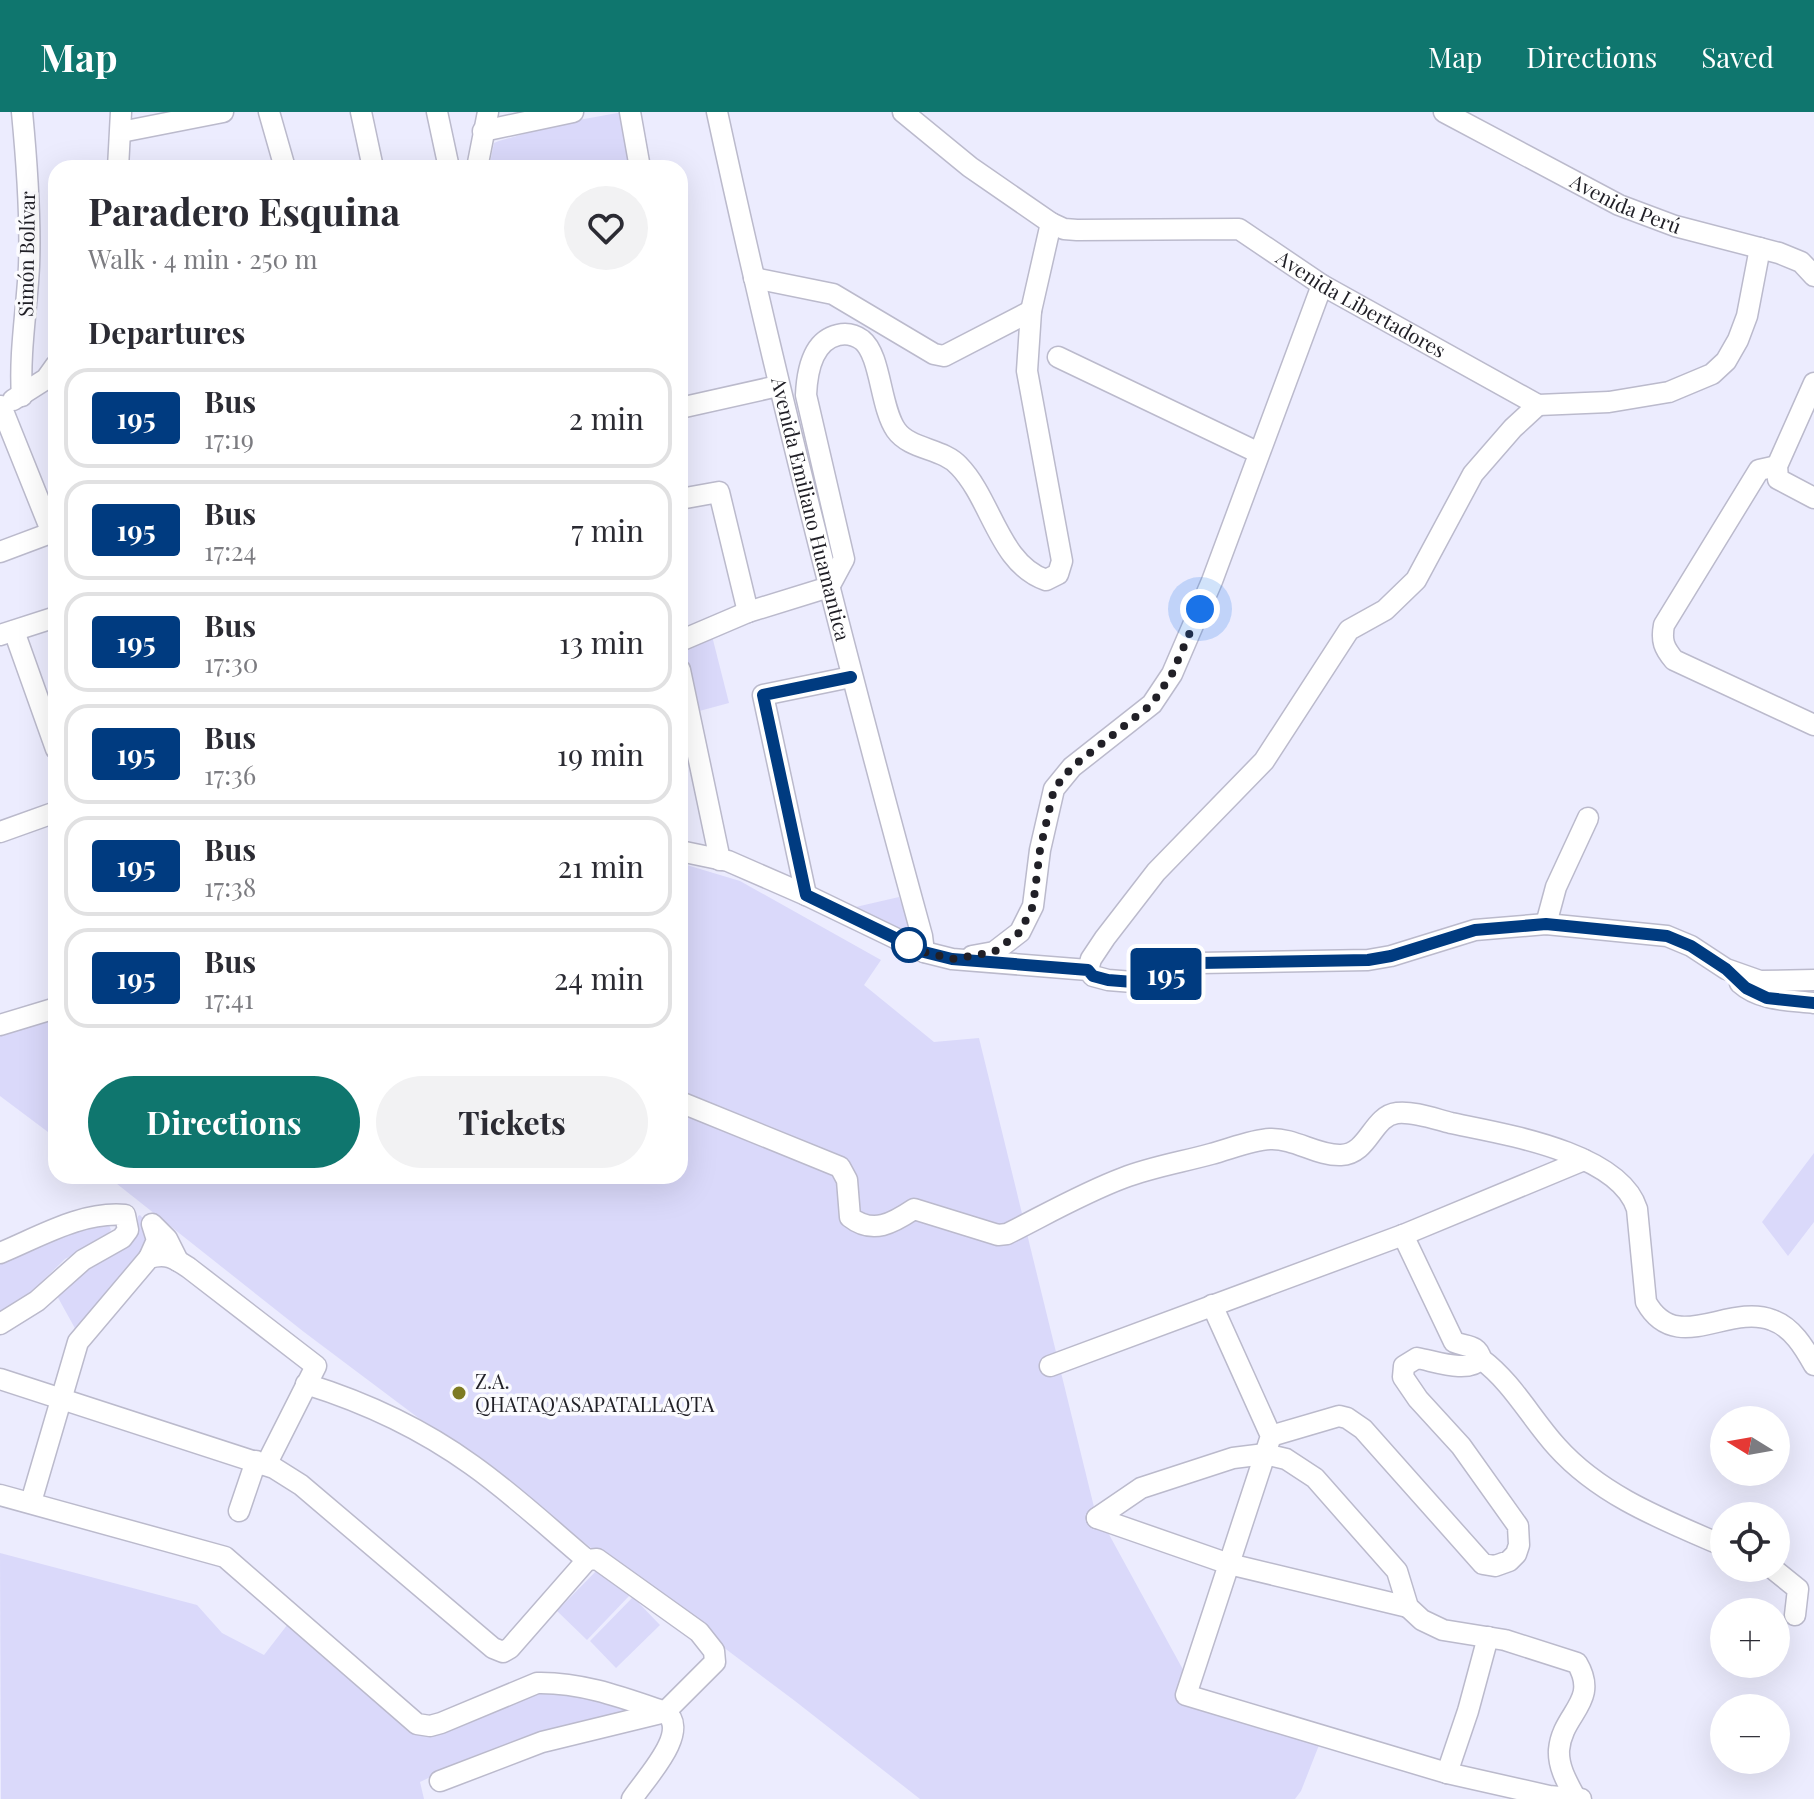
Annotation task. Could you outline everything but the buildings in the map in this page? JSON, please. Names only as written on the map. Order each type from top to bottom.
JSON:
[{"type":"street","name":"Simón Bolívar","points":[[22,112],[30,202],[22,396]]},
{"type":"street","points":[[119,160],[121,122],[223,112]]},
{"type":"street","points":[[269,112],[283,160]]},
{"type":"street","points":[[361,112],[371,160]]},
{"type":"street","points":[[437,112],[447,160]]},
{"type":"street","points":[[479,160],[486,122],[573,112]]},
{"type":"street","points":[[630,112],[638,160]]},
{"type":"street","name":"Avenida Emiliano Huamantica","points":[[717,112],[778,386],[924,952]]},
{"type":"street","name":"Avenida Libertadores","points":[[903,112],[970,167],[1064,229],[1234,227],[1322,285],[1538,405]]},
{"type":"street","name":"Avenida Perú","points":[[1444,112],[1619,205],[1675,226],[1779,253],[1801,262],[1814,276]]},
{"type":"street","points":[[688,638],[748,612],[829,587],[844,559],[808,410],[807,383],[814,356],[821,344],[843,334],[863,340],[870,351],[889,417],[903,438],[957,463],[974,484],[1017,562],[1035,576],[1046,580],[1058,574],[1062,561],[1027,371],[1031,311],[1051,223]]},
{"type":"street","points":[[1088,970],[1091,959],[1105,938],[1156,872],[1264,761],[1349,630],[1385,610],[1416,580],[1473,474],[1513,428],[1538,405],[1609,402],[1669,392],[1712,374],[1726,361],[1738,340],[1747,316],[1760,248]]},
{"type":"street","points":[[754,278],[833,294],[934,354],[944,356],[1031,311]]},
{"type":"street","points":[[952,959],[994,952],[1020,932],[1033,906],[1040,850],[1054,789],[1072,767],[1152,704],[1172,674],[1212,581],[1322,285]]},
{"type":"street","points":[[1058,357],[1259,453]]},
{"type":"street","points":[[48,376],[1,407],[48,518]]},
{"type":"street","points":[[1810,489],[1778,479],[1777,466],[1814,383]]},
{"type":"street","points":[[688,406],[778,386]]},
{"type":"street","points":[[1777,466],[1759,470],[1664,625],[1661,638],[1664,648],[1674,660],[1814,725]]},
{"type":"street","points":[[688,493],[719,492],[748,612]]},
{"type":"street","points":[[0,552],[48,534]]},
{"type":"street","points":[[48,620],[7,633],[48,730]]},
{"type":"street","points":[[806,895],[763,695],[851,677]]},
{"type":"street","points":[[688,708],[720,860]]},
{"type":"street","points":[[0,832],[48,815]]},
{"type":"street","points":[[1546,924],[1556,887],[1588,818]]},
{"type":"street","points":[[688,853],[720,860],[806,895],[924,952],[952,959],[1088,970],[1093,976],[1108,980],[1133,982],[1199,963],[1368,960],[1475,930],[1546,924],[1667,936],[1691,946],[1726,969],[1746,988],[1767,998],[1814,1003]]},
{"type":"street","points":[[1726,969],[1760,981],[1814,980]]},
{"type":"street","points":[[0,1025],[48,1010]]},
{"type":"street","points":[[688,1105],[840,1167],[847,1180],[850,1217],[858,1223],[875,1228],[914,1209],[988,1233],[1007,1234],[1124,1178],[1263,1139],[1290,1141],[1329,1154],[1350,1154],[1361,1148],[1382,1121],[1399,1112],[1508,1135],[1557,1148],[1624,1184],[1637,1209],[1646,1302],[1663,1323],[1684,1327],[1739,1316],[1772,1320],[1802,1343],[1814,1365]]},
{"type":"street","points":[[1050,1366],[1403,1235],[1584,1160]]},
{"type":"street","points":[[0,1253],[105,1214],[125,1215],[128,1223],[128,1230],[122,1238],[83,1260],[37,1301],[0,1324]]},
{"type":"street","points":[[31,1502],[78,1342],[149,1258],[157,1240],[152,1224],[167,1239],[178,1261]]},
{"type":"street","points":[[1403,1235],[1454,1342],[1475,1348],[1480,1352],[1481,1359],[1503,1375],[1549,1437],[1582,1472],[1612,1493],[1710,1540]]},
{"type":"street","points":[[149,1258],[166,1254],[178,1261],[311,1375],[341,1395],[430,1437],[473,1466],[587,1560]]},
{"type":"street","points":[[1212,1305],[1268,1445],[1315,1478],[1397,1571],[1408,1607]]},
{"type":"street","points":[[1481,1359],[1477,1364],[1467,1366],[1417,1358],[1404,1366],[1403,1377],[1418,1399],[1461,1446],[1518,1526],[1519,1545],[1509,1561],[1495,1566],[1483,1564],[1363,1429],[1347,1418],[1331,1417],[1268,1445],[1141,1488],[1097,1518],[1229,1564],[1408,1607],[1422,1620],[1443,1630],[1541,1649],[1577,1663],[1585,1676],[1586,1687],[1561,1736],[1559,1752],[1561,1769],[1578,1798]]},
{"type":"street","points":[[239,1511],[261,1463],[311,1375]]},
{"type":"street","points":[[0,1379],[261,1463],[301,1485],[493,1648],[503,1652],[510,1648],[587,1560],[597,1559],[699,1632],[714,1651],[715,1662],[665,1712],[542,1742],[440,1781]]},
{"type":"street","points":[[1268,1445],[1186,1695],[1447,1773],[1549,1796],[1578,1798]]},
{"type":"street","points":[[0,1495],[225,1557],[417,1724],[430,1726],[441,1723],[520,1689],[546,1683],[602,1691],[665,1712],[672,1716],[675,1727],[673,1736],[664,1755],[632,1799]]},
{"type":"street","points":[[1789,1582],[1798,1589],[1795,1615]]},
{"type":"street","points":[[1447,1773],[1488,1637]]},
{"type":"shaded area","points":[[623,112],[632,158],[491,160],[494,143],[562,123]]},
{"type":"shaded area","points":[[712,636],[729,703],[692,713],[688,697],[688,640]]},
{"type":"shaded area","points":[[688,865],[740,881],[881,960],[864,985],[934,1042],[979,1038],[1094,1507],[1192,1686],[1321,1740],[1301,1791],[1295,1799],[920,1799],[795,1701],[304,1332],[117,1184],[688,1184]]},
{"type":"shaded area","points":[[899,897],[915,941],[847,909]]},
{"type":"shaded area","points":[[48,1004],[48,1132],[0,1096],[0,1019]]},
{"type":"shaded area","points":[[1814,1153],[1814,1222],[1788,1256],[1762,1222]]},
{"type":"shaded area","points":[[140,1215],[150,1226],[151,1241],[77,1332],[56,1294],[137,1228]]},
{"type":"shaded area","points":[[87,1224],[109,1225],[111,1230],[102,1240],[65,1259],[28,1295],[0,1313],[0,1260]]},
{"type":"shaded area","points":[[0,1553],[197,1605],[222,1633],[264,1655],[291,1620],[414,1729],[542,1692],[591,1697],[632,1709],[443,1771],[420,1782],[424,1799],[1,1799]]},
{"type":"shaded area","points":[[600,1567],[630,1595],[587,1640],[557,1611]]},
{"type":"shaded area","points":[[633,1597],[660,1625],[616,1668],[590,1641]]},
{"type":"bus line","name":"195","points":[[851,677],[763,695],[806,895],[924,952],[952,959],[1088,970],[1093,976],[1108,980],[1133,982],[1199,963],[1368,960],[1475,930],[1546,924],[1667,936],[1691,946],[1726,969],[1746,988],[1767,998],[1814,1003]]},
{"type":"place","name":"Z.A. QHATAQ'ASAPATALLAQTA","points":[[459,1393]]},
{"type":"route","points":[[909,945],[904,943],[952,959],[994,952],[1020,932],[1033,906],[1040,850],[1054,789],[1072,767],[1152,704],[1172,674],[1200,609]]}]
